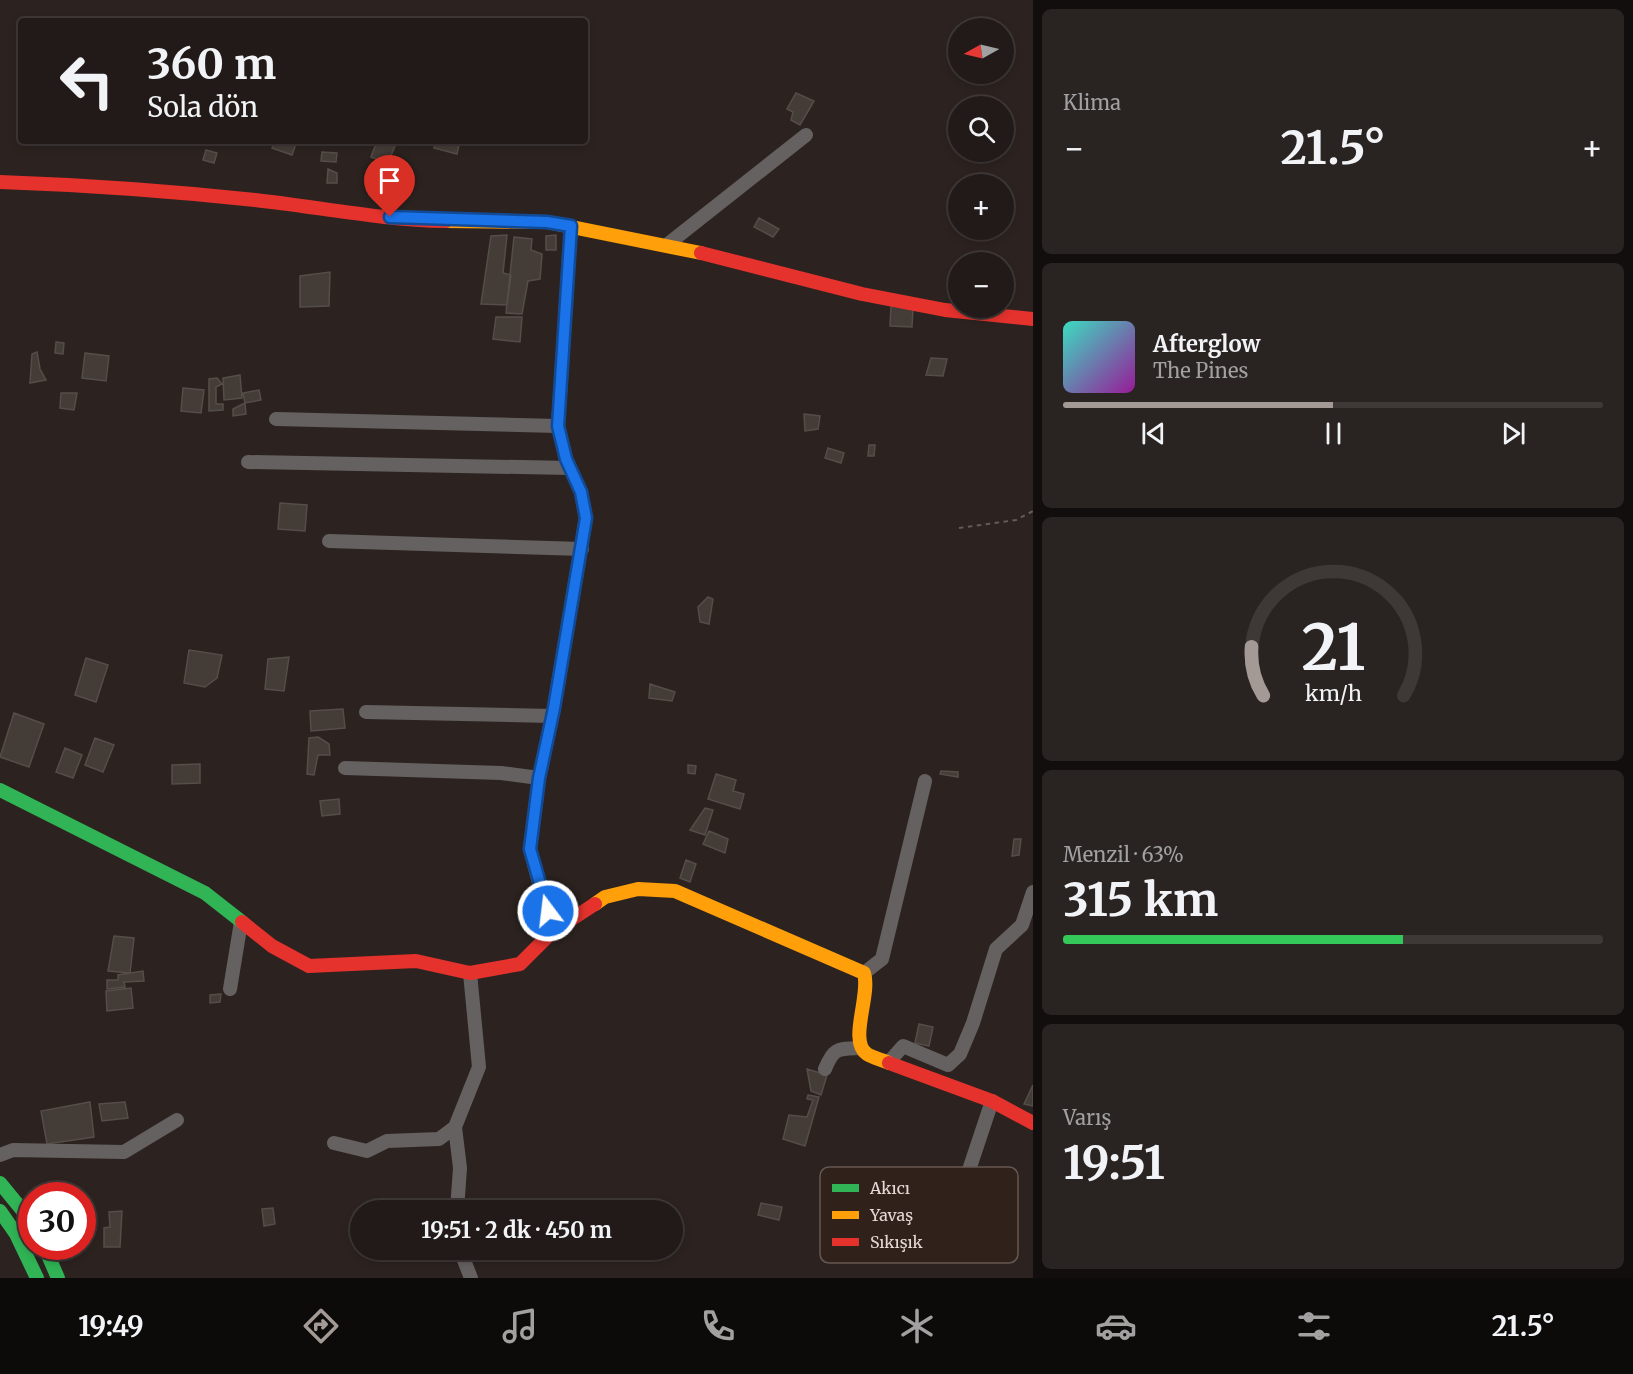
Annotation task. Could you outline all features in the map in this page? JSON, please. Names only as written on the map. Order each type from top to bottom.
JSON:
[{"type":"street","points":[[668,244],[806,135]]},
{"type":"street","points":[[0,182],[111,186],[256,200],[412,220],[547,222],[668,244],[862,294],[945,310],[1033,319]]},
{"type":"street","points":[[552,932],[530,849],[539,778],[586,518],[581,492],[570,468],[558,426],[571,226]]},
{"type":"street","points":[[276,419],[558,426]]},
{"type":"street","points":[[248,462],[570,468]]},
{"type":"street","points":[[329,541],[582,549]]},
{"type":"street","points":[[366,712],[552,716]]},
{"type":"street","points":[[345,768],[501,773],[539,778]]},
{"type":"street","points":[[864,973],[882,959],[925,781]]},
{"type":"street","points":[[0,790],[205,893],[272,946],[309,966],[416,962],[470,974],[520,964],[552,932],[605,897],[638,889],[675,891],[864,973],[868,981],[858,1031],[860,1048],[866,1054],[992,1101],[1033,1123]]},
{"type":"street","points":[[889,1062],[903,1046],[948,1065],[960,1054],[973,1023],[996,950],[1022,924],[1033,892]]},
{"type":"street","points":[[230,989],[241,922]]},
{"type":"street","points":[[334,1143],[368,1151],[387,1142],[439,1139],[455,1126],[479,1067],[470,974]]},
{"type":"street","points":[[825,1069],[831,1053],[840,1048],[860,1048]]},
{"type":"street","points":[[970,1167],[992,1101]]},
{"type":"street","points":[[0,1155],[13,1150],[124,1152],[177,1120]]},
{"type":"street","points":[[455,1126],[460,1168],[458,1200]]},
{"type":"street","points":[[0,1184],[18,1205]]},
{"type":"street","points":[[0,1212],[16,1233],[37,1278]]},
{"type":"street","points":[[50,1260],[58,1278]]},
{"type":"street","points":[[464,1260],[471,1278]]},
{"type":"path","points":[[959,528],[1016,520],[1033,512]]},
{"type":"building","points":[[796,93],[814,101],[800,125],[791,120],[793,112],[787,109]]},
{"type":"building","points":[[274,144],[296,144],[292,155],[272,148]]},
{"type":"building","points":[[376,144],[396,144],[388,163],[371,157]]},
{"type":"building","points":[[435,144],[459,144],[457,154],[434,148]]},
{"type":"building","points":[[206,150],[217,153],[214,163],[203,160]]},
{"type":"building","points":[[322,152],[337,153],[336,162],[321,161]]},
{"type":"building","points":[[328,169],[337,173],[337,183],[327,183]]},
{"type":"building","points":[[759,218],[779,229],[773,237],[754,227]]},
{"type":"building","points":[[507,235],[503,273],[511,275],[507,305],[481,304],[491,236]]},
{"type":"building","points":[[556,235],[556,250],[546,250],[546,236]]},
{"type":"building","points":[[514,237],[532,239],[531,250],[542,254],[540,279],[528,281],[522,314],[506,313]]},
{"type":"building","points":[[330,272],[329,306],[300,307],[300,276]]},
{"type":"building","points":[[891,306],[913,307],[912,327],[890,326]]},
{"type":"building","points":[[496,317],[522,317],[520,342],[493,339]]},
{"type":"building","points":[[56,342],[64,343],[63,354],[55,353]]},
{"type":"building","points":[[37,352],[40,369],[46,380],[30,383],[32,354]]},
{"type":"building","points":[[85,353],[109,356],[106,381],[82,378]]},
{"type":"building","points":[[931,358],[947,359],[943,376],[926,375]]},
{"type":"building","points":[[240,375],[242,398],[224,400],[223,378]]},
{"type":"building","points":[[217,378],[222,384],[216,387],[216,404],[223,404],[223,410],[209,411],[209,379]]},
{"type":"building","points":[[183,388],[204,390],[201,413],[181,411]]},
{"type":"building","points":[[259,390],[261,400],[245,403],[243,393]]},
{"type":"building","points":[[61,393],[77,393],[74,410],[60,408]]},
{"type":"building","points":[[245,403],[246,414],[233,416],[233,409]]},
{"type":"building","points":[[804,414],[820,416],[818,429],[805,431]]},
{"type":"building","points":[[869,445],[875,445],[874,456],[868,456]]},
{"type":"building","points":[[828,448],[844,453],[841,463],[825,458]]},
{"type":"building","points":[[280,503],[307,505],[305,531],[278,529]]},
{"type":"building","points":[[708,597],[713,599],[709,624],[700,622],[698,607]]},
{"type":"building","points":[[189,650],[222,655],[217,678],[205,687],[184,683]]},
{"type":"building","points":[[289,657],[284,691],[265,689],[268,659]]},
{"type":"building","points":[[86,658],[108,665],[96,702],[75,695]]},
{"type":"building","points":[[650,684],[675,692],[672,701],[649,698]]},
{"type":"building","points":[[343,709],[345,728],[311,731],[310,711]]},
{"type":"building","points":[[14,713],[44,724],[29,767],[0,757]]},
{"type":"building","points":[[318,737],[329,744],[330,755],[318,755],[314,775],[307,774],[309,738]]},
{"type":"building","points":[[95,738],[114,745],[103,772],[85,765]]},
{"type":"building","points":[[65,748],[82,755],[73,778],[56,772]]},
{"type":"building","points":[[200,764],[200,783],[172,784],[172,765]]},
{"type":"building","points":[[688,765],[696,766],[695,774],[688,773]]},
{"type":"building","points":[[941,771],[958,772],[958,777],[940,774]]},
{"type":"building","points":[[716,774],[736,780],[733,791],[744,794],[740,809],[708,799]]},
{"type":"building","points":[[339,799],[340,814],[322,816],[320,801]]},
{"type":"building","points":[[705,808],[713,810],[705,835],[690,830]]},
{"type":"building","points":[[709,831],[728,839],[725,853],[703,844]]},
{"type":"building","points":[[1014,839],[1021,839],[1019,855],[1012,856]]},
{"type":"building","points":[[686,860],[696,864],[690,882],[680,878]]},
{"type":"building","points":[[114,936],[134,938],[130,973],[108,971]]},
{"type":"building","points":[[143,971],[144,981],[124,982],[125,987],[107,989],[107,980],[118,980],[118,975]]},
{"type":"building","points":[[131,988],[133,1008],[107,1011],[106,991]]},
{"type":"building","points":[[221,994],[220,1002],[210,1003],[210,995]]},
{"type":"building","points":[[919,1024],[933,1027],[929,1046],[915,1043]]},
{"type":"building","points":[[807,1069],[827,1075],[821,1095],[811,1091]]},
{"type":"building","points":[[1033,1085],[1033,1106],[1024,1104]]},
{"type":"building","points":[[808,1095],[819,1097],[805,1146],[783,1139],[789,1115],[807,1117],[813,1100],[807,1099]]},
{"type":"building","points":[[90,1102],[94,1137],[47,1144],[41,1111]]},
{"type":"building","points":[[125,1102],[128,1118],[102,1121],[99,1104]]},
{"type":"building","points":[[761,1203],[782,1207],[779,1220],[758,1215]]},
{"type":"building","points":[[273,1208],[275,1224],[264,1226],[262,1209]]},
{"type":"building","points":[[122,1211],[120,1247],[104,1247],[104,1228],[110,1227],[109,1212]]},
{"type":"traffic: fast","points":[[0,790],[205,893],[242,922]]},
{"type":"traffic: fast","points":[[0,1183],[18,1205]]},
{"type":"traffic: fast","points":[[0,1211],[16,1234],[37,1278]]},
{"type":"traffic: fast","points":[[50,1260],[58,1278]]},
{"type":"traffic: slow","points":[[446,221],[547,222],[701,253]]},
{"type":"traffic: slow","points":[[595,904],[605,897],[638,889],[675,891],[864,973],[865,993],[860,1028],[862,1048],[867,1054],[889,1063]]},
{"type":"traffic: jam","points":[[0,182],[191,194],[374,216],[446,221]]},
{"type":"traffic: jam","points":[[701,253],[862,294],[945,310],[1033,319]]},
{"type":"traffic: jam","points":[[242,922],[272,946],[309,966],[416,961],[470,973],[520,964],[552,932],[595,904]]},
{"type":"traffic: jam","points":[[889,1063],[992,1101],[1033,1123]]},
{"type":"route","points":[[390,217],[412,220],[547,222],[571,226],[558,426],[566,459],[581,492],[586,518],[554,708],[539,778],[530,849],[548,911]]}]
